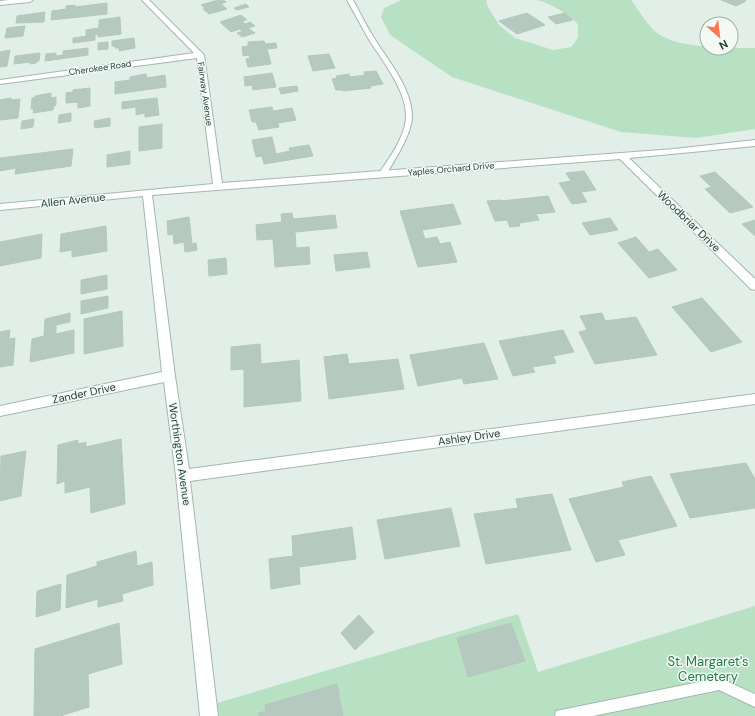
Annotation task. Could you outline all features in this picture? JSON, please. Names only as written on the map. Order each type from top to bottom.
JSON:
[{"type":"street","points":[[0,4],[30,0]]},
{"type":"street","name":"Fairway Avenue","points":[[145,0],[200,55],[218,187]]},
{"type":"street","name":"Cherokee Road","points":[[0,82],[200,55]]},
{"type":"street","name":"Yaples Orchard Drive","points":[[147,192],[622,156],[755,142]]},
{"type":"street","name":"Woodbriar Drive","points":[[622,156],[755,286]]},
{"type":"street","name":"Allen Avenue","points":[[0,207],[147,192]]},
{"type":"street","name":"Worthington Avenue","points":[[147,192],[169,376],[184,476],[209,716]]},
{"type":"street","name":"Zander Drive","points":[[0,411],[169,376]]},
{"type":"street","name":"Ashley Drive","points":[[184,476],[755,398]]},
{"type":"lane","points":[[350,0],[371,38],[402,87],[410,114],[406,130],[399,146],[382,175]]},
{"type":"lane","points":[[561,716],[719,684],[755,701]]},
{"type":"green space","points":[[402,0],[488,0],[486,1],[488,7],[499,25],[515,38],[553,50],[571,47],[578,38],[578,24],[559,9],[537,0],[631,0],[649,25],[656,32],[665,38],[676,42],[699,46],[699,56],[739,56],[739,48],[755,48],[755,129],[696,138],[621,132],[452,77],[390,35],[381,17],[384,8]]},
{"type":"green space","name":"St. Margaret's Cemetery","points":[[755,606],[755,716],[219,716],[217,703],[518,614],[538,672]]},
{"type":"building","points":[[223,0],[226,2],[221,4],[227,9],[209,14],[201,5]]},
{"type":"building","points":[[721,0],[743,0],[746,1],[736,6]]},
{"type":"building","points":[[107,3],[107,14],[51,20],[52,11],[66,9],[66,6],[75,5],[75,7]]},
{"type":"building","points":[[246,4],[249,7],[237,10],[234,8]]},
{"type":"building","points":[[45,12],[44,22],[16,23],[17,16]]},
{"type":"building","points":[[527,13],[545,25],[517,34],[499,21]]},
{"type":"building","points":[[565,13],[573,20],[556,24],[548,17]]},
{"type":"building","points":[[241,15],[247,20],[242,21],[245,24],[250,22],[255,26],[248,28],[255,33],[242,37],[237,33],[243,31],[240,29],[231,32],[220,22]]},
{"type":"building","points":[[120,17],[121,34],[98,37],[98,34],[86,36],[86,30],[99,28],[99,20]]},
{"type":"building","points":[[25,26],[23,36],[5,38],[7,28]]},
{"type":"building","points":[[95,35],[95,40],[73,43],[73,38]]},
{"type":"building","points":[[134,38],[135,48],[119,51],[119,48],[112,46],[112,41]]},
{"type":"building","points":[[264,41],[265,44],[276,43],[277,48],[267,49],[271,64],[248,67],[246,59],[250,58],[249,55],[243,56],[242,47],[248,46],[248,42]]},
{"type":"building","points":[[108,42],[108,49],[98,50],[98,43]]},
{"type":"building","points":[[88,48],[88,55],[45,61],[46,54],[56,53],[56,56],[63,55],[63,51]]},
{"type":"building","points":[[10,50],[7,66],[0,67],[0,52]]},
{"type":"building","points":[[40,53],[39,61],[36,63],[30,64],[30,62],[14,64],[15,56]]},
{"type":"building","points":[[329,54],[335,68],[313,71],[308,56]]},
{"type":"building","points":[[376,71],[383,84],[370,86],[371,88],[343,91],[336,90],[332,79],[337,78],[336,76],[349,74],[350,77],[365,75],[364,72]]},
{"type":"building","points":[[272,73],[276,87],[253,90],[252,85],[245,86],[244,77]]},
{"type":"building","points":[[146,74],[147,78],[165,75],[166,87],[115,94],[115,82],[130,80],[130,77]]},
{"type":"building","points":[[297,86],[298,91],[281,94],[279,88]]},
{"type":"building","points":[[90,88],[90,106],[78,108],[78,102],[66,103],[66,93],[73,92],[73,90]]},
{"type":"building","points":[[51,93],[51,98],[56,97],[56,105],[54,106],[53,110],[33,113],[34,109],[31,109],[32,98]]},
{"type":"building","points":[[11,98],[11,100],[20,99],[18,118],[0,120],[0,100]]},
{"type":"building","points":[[157,98],[159,115],[145,117],[145,113],[136,115],[136,107],[122,109],[122,102]]},
{"type":"building","points":[[272,107],[273,111],[292,108],[296,120],[278,123],[279,127],[259,130],[256,122],[252,122],[249,110]]},
{"type":"building","points":[[71,113],[71,121],[58,123],[59,115]]},
{"type":"building","points":[[110,118],[110,126],[95,128],[94,121]]},
{"type":"building","points":[[34,119],[33,127],[21,129],[22,121]]},
{"type":"building","points":[[162,124],[162,148],[139,151],[139,127]]},
{"type":"building","points":[[272,137],[276,154],[290,151],[289,148],[309,145],[313,156],[264,164],[262,156],[256,157],[252,140]]},
{"type":"building","points":[[73,149],[71,166],[15,174],[16,168],[0,171],[0,158]]},
{"type":"building","points":[[130,151],[130,164],[107,167],[107,155]]},
{"type":"building","points":[[584,171],[596,190],[581,192],[587,202],[572,204],[559,183],[571,181],[566,173]]},
{"type":"building","points":[[715,172],[753,207],[730,213],[705,189],[711,187],[700,176]]},
{"type":"building","points":[[548,196],[555,212],[536,214],[539,220],[519,223],[520,226],[510,227],[507,220],[495,221],[487,201],[501,201]]},
{"type":"building","points":[[453,204],[461,224],[422,230],[425,239],[437,237],[440,244],[450,242],[457,262],[418,267],[400,211]]},
{"type":"building","points":[[292,213],[293,219],[335,215],[337,228],[295,232],[296,248],[309,247],[310,264],[275,267],[273,239],[257,240],[256,225],[282,222],[281,214]]},
{"type":"building","points":[[189,217],[192,244],[196,243],[197,250],[185,252],[184,242],[174,244],[173,234],[168,235],[167,221]]},
{"type":"building","points":[[610,218],[618,230],[590,235],[582,223]]},
{"type":"building","points":[[755,220],[755,236],[742,224]]},
{"type":"building","points":[[106,226],[107,251],[72,257],[72,250],[60,252],[61,234]]},
{"type":"building","points":[[42,234],[41,258],[0,266],[0,242]]},
{"type":"building","points":[[636,237],[649,252],[658,249],[677,270],[649,278],[618,243]]},
{"type":"building","points":[[367,252],[370,267],[336,271],[334,255]]},
{"type":"building","points":[[226,258],[227,274],[209,276],[208,260]]},
{"type":"building","points":[[107,275],[107,289],[81,294],[81,280]]},
{"type":"building","points":[[108,296],[108,308],[81,314],[81,301]]},
{"type":"building","points":[[702,298],[742,342],[711,352],[672,307]]},
{"type":"building","points":[[122,311],[123,346],[84,354],[84,319]]},
{"type":"building","points":[[70,313],[70,322],[56,325],[56,334],[74,330],[74,353],[30,362],[32,339],[44,336],[45,319]]},
{"type":"building","points":[[602,313],[605,321],[636,317],[657,355],[595,364],[579,332],[587,330],[580,316]]},
{"type":"building","points":[[10,330],[9,339],[15,338],[13,365],[0,367],[0,332]]},
{"type":"building","points":[[563,330],[574,352],[553,356],[556,363],[532,367],[535,372],[513,376],[499,341]]},
{"type":"building","points":[[484,343],[498,379],[464,384],[462,378],[418,386],[410,355]]},
{"type":"building","points":[[260,344],[261,364],[299,360],[301,401],[244,407],[244,369],[231,370],[231,347]]},
{"type":"building","points":[[347,354],[349,364],[398,359],[404,389],[329,399],[324,357]]},
{"type":"building","points":[[121,439],[125,504],[91,513],[90,487],[65,493],[65,481],[57,484],[58,445],[78,440],[78,444],[86,442],[86,447]]},
{"type":"building","points":[[26,451],[21,496],[0,501],[1,456]]},
{"type":"building","points":[[746,463],[755,479],[755,508],[690,518],[670,474]]},
{"type":"building","points":[[651,476],[677,526],[618,540],[625,555],[596,562],[569,499],[624,487],[622,482]]},
{"type":"building","points":[[552,494],[571,550],[486,564],[474,514],[518,508],[516,499]]},
{"type":"building","points":[[451,508],[460,546],[385,559],[377,520]]},
{"type":"building","points":[[352,527],[356,559],[299,567],[300,584],[271,589],[269,559],[293,556],[292,536]]},
{"type":"building","points":[[136,551],[137,566],[152,562],[153,585],[122,594],[123,601],[98,607],[98,599],[66,608],[67,575],[97,566],[97,562]]},
{"type":"building","points":[[61,584],[60,610],[36,617],[37,591]]},
{"type":"building","points":[[359,615],[374,632],[355,650],[341,633]]},
{"type":"building","points":[[119,623],[122,664],[88,674],[89,707],[60,716],[34,716],[35,649]]},
{"type":"building","points":[[511,623],[525,661],[468,677],[457,638]]},
{"type":"building","points":[[337,684],[343,716],[259,716],[259,713],[266,711],[265,705]]}]
